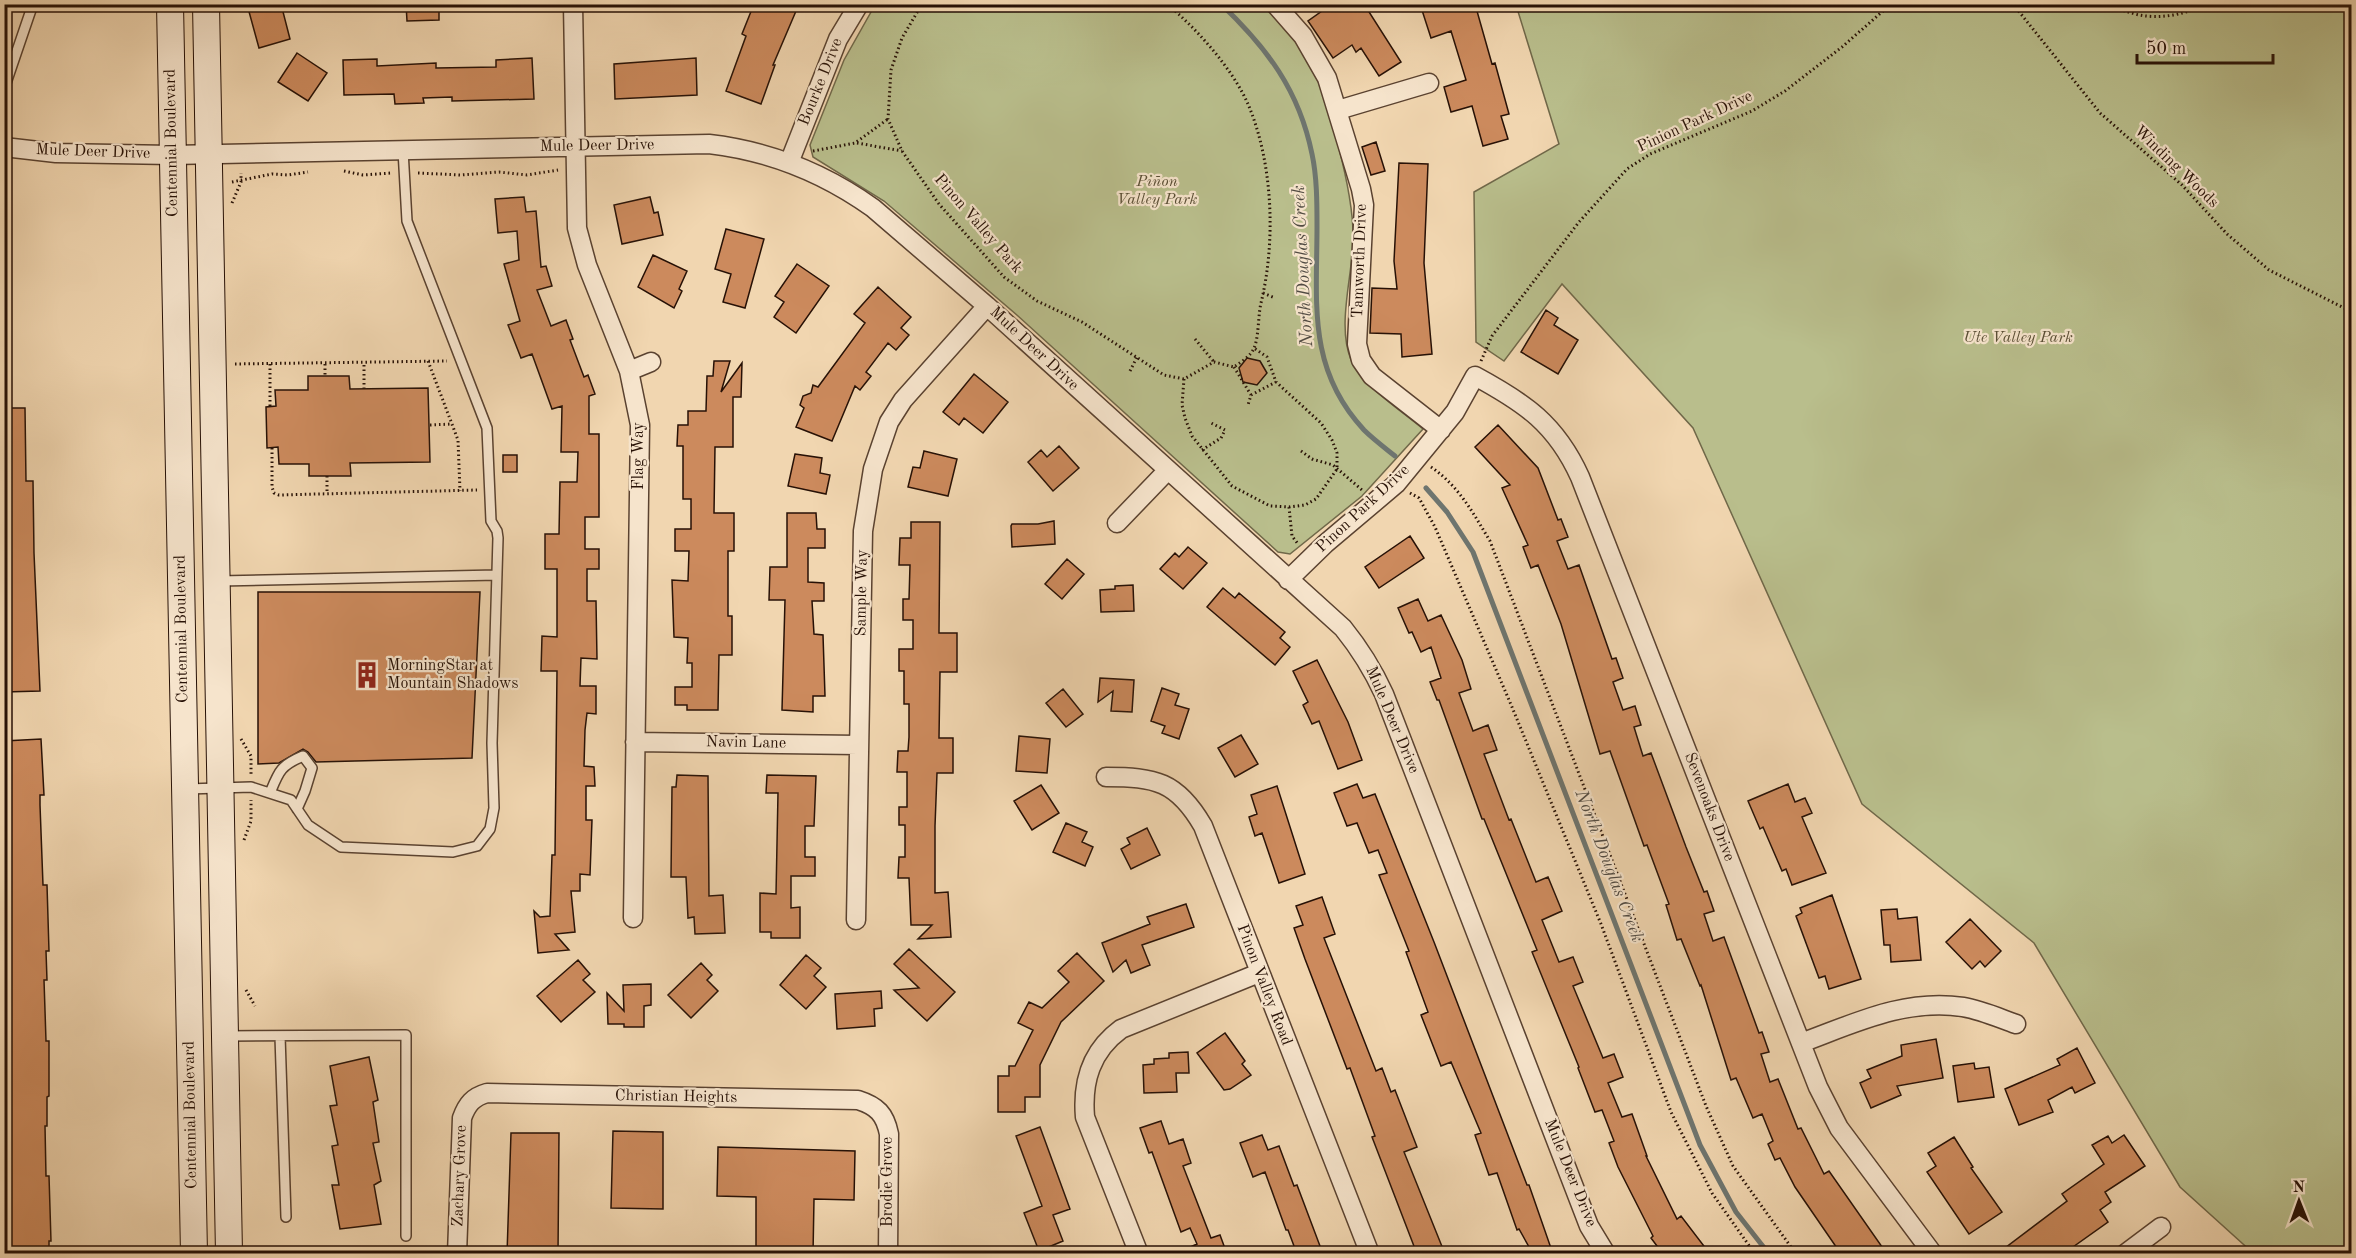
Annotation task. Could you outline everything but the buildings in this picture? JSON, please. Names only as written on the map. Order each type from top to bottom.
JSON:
[{"type":"main road","name":"Centennial Boulevard","points":[[170,4],[194,1254]]},
{"type":"main road","points":[[206,4],[229,1254]]},
{"type":"street","name":"Flag Way","points":[[573,4],[577,228],[581,247],[629,371],[640,425],[633,918]]},
{"type":"street","name":"Bourke Drive","points":[[789,163],[838,39],[859,4]]},
{"type":"street","name":"Tamworth Drive","points":[[1275,4],[1303,36],[1327,78],[1364,205],[1357,323],[1357,344],[1361,360],[1372,376],[1441,430]]},
{"type":"street","points":[[1338,110],[1429,82]]},
{"type":"street","name":"Mule Deer Drive","points":[[4,147],[56,153],[172,155],[709,144],[742,149],[789,163],[819,175],[873,208],[987,306],[1343,628],[1367,660],[1375,675],[1589,1226],[1606,1254]]},
{"type":"street","name":"Sample Way","points":[[856,920],[863,531],[873,469],[889,422],[903,400],[987,306]]},
{"type":"street","points":[[629,371],[651,362]]},
{"type":"street","name":"Pinon Park Drive","points":[[1288,580],[1324,544],[1396,483],[1455,412],[1475,376]]},
{"type":"street","name":"Sevenoaks Drive","points":[[1475,376],[1530,408],[1561,442],[1572,459],[1818,1087],[1839,1128],[1934,1254]]},
{"type":"street","points":[[1117,523],[1167,471]]},
{"type":"street","name":"Navin Lane","points":[[635,742],[858,745]]},
{"type":"street","name":"Pinon Valley Road","points":[[1106,777],[1140,777],[1160,783],[1178,793],[1193,809],[1203,826],[1370,1254]]},
{"type":"street","points":[[1139,1254],[1085,1117],[1084,1100],[1089,1068],[1107,1040],[1121,1029],[1259,973]]},
{"type":"street","points":[[1801,1043],[1886,1012],[1923,1006],[1963,1007],[2016,1024]]},
{"type":"street","name":"Christian Heights","points":[[471,1101],[487,1093],[858,1100],[871,1104],[881,1112]]},
{"type":"street","name":"Zachary Grove","points":[[457,1254],[462,1118],[471,1101]]},
{"type":"street","name":"Brodie Grove","points":[[881,1112],[889,1134],[888,1254]]},
{"type":"street","points":[[2126,1254],[2161,1227]]},
{"type":"lane","points":[[4,89],[33,4]]},
{"type":"lane","points":[[185,789],[251,788],[291,800],[308,825],[341,847],[453,852],[477,846],[490,829],[494,807],[492,743],[498,538],[491,521],[487,428],[406,221],[403,150]]},
{"type":"lane","points":[[216,581],[497,575]]},
{"type":"lane","points":[[270,794],[279,770],[287,763],[303,756],[312,768],[297,808]]},
{"type":"lane","points":[[225,1036],[406,1035],[406,1236]]},
{"type":"lane","points":[[280,1036],[286,1217]]},
{"type":"path","name":"Pinon Valley Park","points":[[922,4],[902,38],[891,70],[888,119],[902,151],[939,204],[1004,277],[1037,301],[1082,322],[1164,375],[1184,379]]},
{"type":"path","points":[[1167,4],[1222,60],[1248,103],[1261,143],[1268,182],[1270,256],[1254,348],[1234,367]]},
{"type":"path","name":"Pinion Park Drive","points":[[1475,376],[1492,336],[1578,222],[1627,169],[1650,154],[1752,111],[1785,91],[1842,47],[1891,4]]},
{"type":"path","name":"Winding Woods","points":[[2013,4],[2100,112],[2182,185],[2227,234],[2269,270],[2352,312]]},
{"type":"path","points":[[2102,4],[2139,15],[2186,14],[2205,4]]},
{"type":"path","points":[[855,143],[888,119]]},
{"type":"path","points":[[813,151],[855,143],[902,151]]},
{"type":"path","points":[[1263,293],[1275,298]]},
{"type":"path","points":[[1195,339],[1214,362],[1234,367],[1251,395]]},
{"type":"path","points":[[1214,362],[1184,379],[1182,405],[1185,418],[1202,450],[1232,486],[1270,506],[1305,505],[1316,500],[1337,469],[1337,453],[1332,440],[1320,423],[1276,382],[1267,357],[1254,348]]},
{"type":"path","points":[[1130,370],[1137,357]]},
{"type":"path","points":[[233,364],[460,360]]},
{"type":"path","points":[[429,362],[458,440],[460,491]]},
{"type":"path","points":[[364,363],[364,389]]},
{"type":"path","points":[[270,364],[270,406]]},
{"type":"path","points":[[325,364],[326,376]]},
{"type":"path","points":[[1248,405],[1251,395],[1276,382]]},
{"type":"path","points":[[1202,450],[1221,438],[1225,430],[1210,423]]},
{"type":"path","points":[[430,425],[452,424]]},
{"type":"path","points":[[272,447],[272,487],[274,493],[279,495],[490,490]]},
{"type":"path","points":[[1301,451],[1312,459],[1333,465],[1375,501]]},
{"type":"path","points":[[1417,459],[1446,477],[1464,497],[1490,542],[1706,1106],[1733,1166],[1796,1254]]},
{"type":"path","points":[[327,476],[327,494]]},
{"type":"path","points":[[1396,483],[1419,498],[1435,527],[1601,924],[1671,1112],[1712,1193],[1755,1254]]},
{"type":"path","points":[[1289,507],[1292,536],[1298,544]]},
{"type":"green space","name":"Piñon Valley Park","points":[[875,5],[1263,5],[1295,40],[1313,70],[1331,118],[1345,173],[1350,200],[1353,242],[1345,317],[1347,347],[1351,360],[1373,388],[1423,429],[1362,496],[1290,554],[1278,552],[1018,316],[884,201],[813,157],[810,145],[844,60]]},
{"type":"green space","name":"Ute Valley Park","points":[[1516,5],[2351,5],[2351,1253],[2253,1253],[2180,1187],[2034,943],[1862,804],[1693,428],[1562,284],[1504,361],[1476,342],[1474,192],[1559,144]]},
{"type":"waterway","name":"North Douglas Creek","points":[[1221,4],[1267,54],[1290,90],[1299,110],[1315,172],[1317,309],[1324,359],[1333,383],[1346,407],[1364,430],[1395,456]]},
{"type":"waterway","name":"North Douglas Creek","points":[[1426,488],[1447,512],[1473,552],[1700,1145],[1736,1212],[1769,1254]]},
{"type":"place","name":"MorningStar at Mountain Shadows","points":[[367,675]]}]
